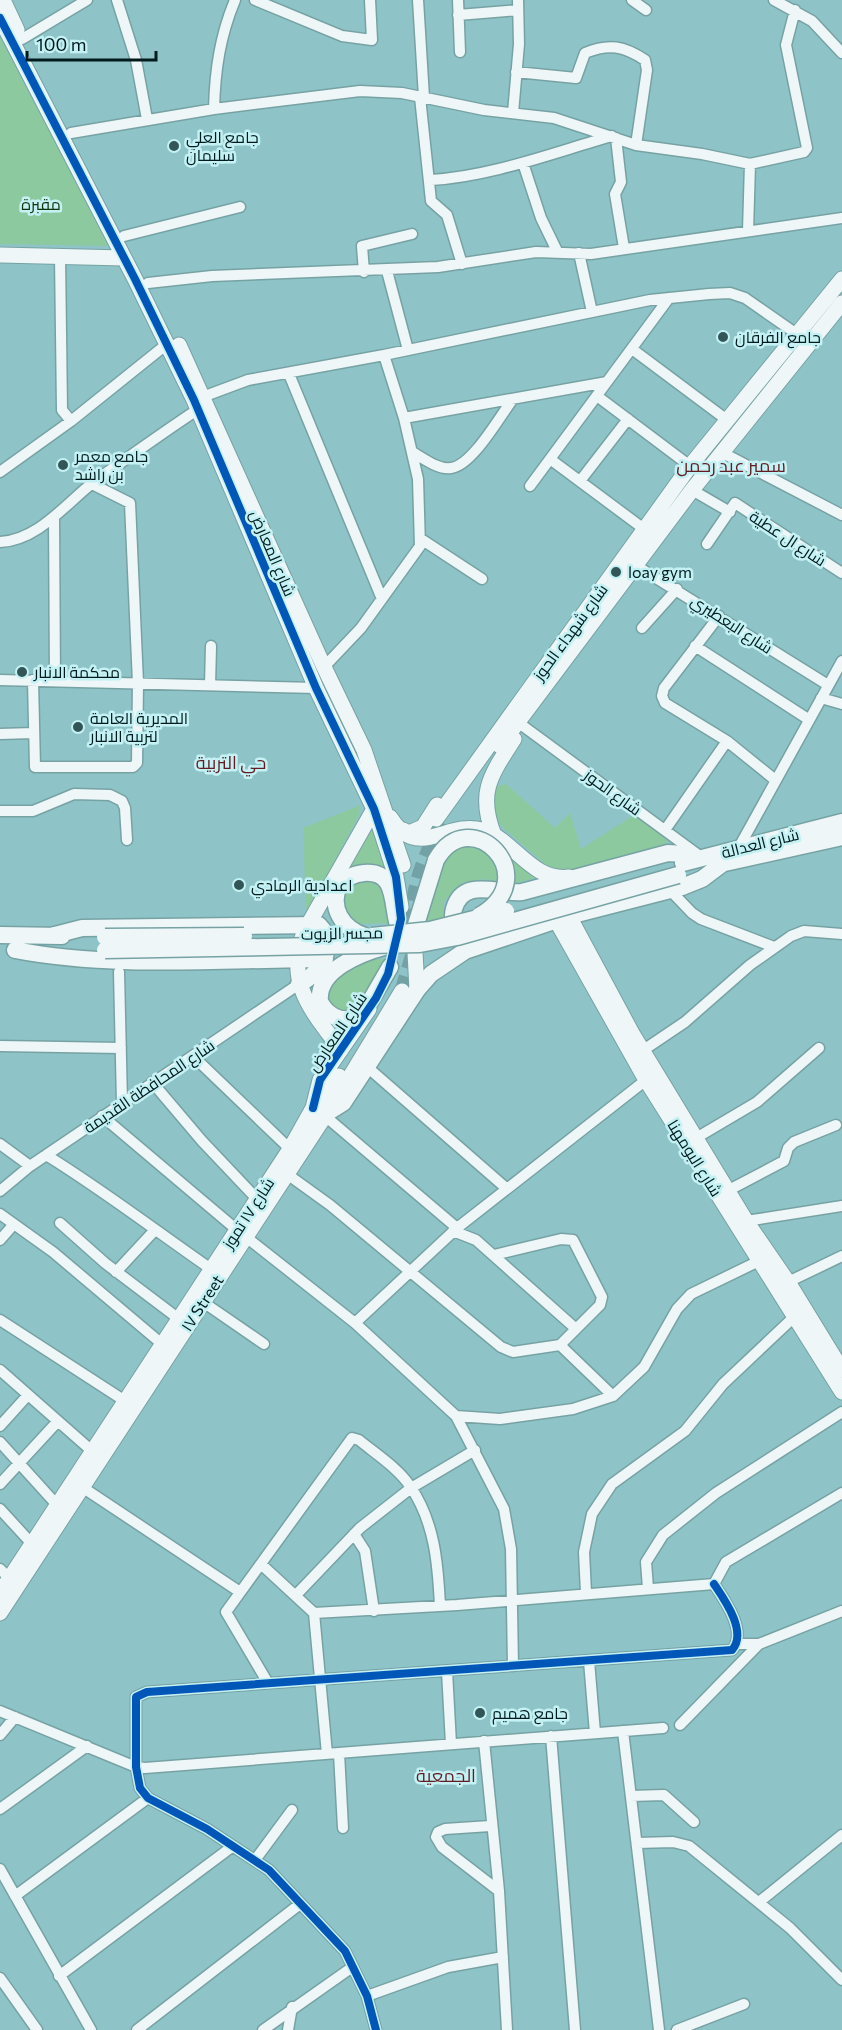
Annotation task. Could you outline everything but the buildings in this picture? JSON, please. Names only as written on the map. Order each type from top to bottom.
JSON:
[{"type":"main road","name":"شارع العدالة","points":[[678,870],[698,859],[842,822]]},
{"type":"main road","name":"شارع العدالة","points":[[678,870],[722,864],[842,837]]},
{"type":"main road","points":[[407,931],[436,860],[449,845],[468,838],[488,843],[502,857],[507,876],[502,891],[489,909],[473,920]]},
{"type":"main road","points":[[483,944],[463,938],[454,924],[456,903],[467,892],[482,888],[505,893],[522,892],[668,853],[684,854],[698,859]]},
{"type":"main road","points":[[322,1112],[343,1103],[366,1066],[405,989],[457,955],[562,918],[670,890],[702,879],[722,864]]},
{"type":"main road","name":"مجسر الزيوت","points":[[105,944],[407,933],[473,920],[678,870]]},
{"type":"main road","name":"مجسر الزيوت","points":[[105,944],[388,946],[457,937],[678,870]]},
{"type":"main road","points":[[365,936],[352,930],[339,916],[335,897],[342,881],[365,873],[381,876],[393,893],[407,931]]},
{"type":"main road","points":[[51,936],[82,928],[309,924],[319,926],[328,934],[328,966],[320,987],[320,1002],[335,1018],[351,1020],[364,1012],[390,968]]},
{"type":"main road","points":[[0,935],[51,936],[105,944]]},
{"type":"main road","points":[[8,950],[105,944]]},
{"type":"main road","points":[[299,984],[328,966],[388,946]]},
{"type":"main road","points":[[8,950],[101,960],[298,959],[328,966]]},
{"type":"street","name":"شارع المعارض","points":[[3,0],[148,283],[316,688],[348,753],[379,808],[402,863],[407,931],[405,989]]},
{"type":"street","points":[[22,39],[87,0]]},
{"type":"street","points":[[117,0],[136,60],[147,119]]},
{"type":"street","points":[[214,109],[215,74],[221,38],[234,0]]},
{"type":"street","points":[[255,0],[342,36],[372,40],[367,1]]},
{"type":"street","points":[[418,0],[422,97],[431,180],[431,201],[447,215],[462,264]]},
{"type":"street","points":[[458,0],[460,52]]},
{"type":"street","points":[[632,0],[646,10]]},
{"type":"street","points":[[774,0],[795,10],[827,34],[842,53]]},
{"type":"street","points":[[458,15],[518,5],[513,113]]},
{"type":"street","points":[[71,133],[214,109],[360,91],[402,93],[554,118],[636,145],[702,154],[750,165],[804,152],[807,148],[786,45],[795,10]]},
{"type":"street","name":"شارع المعارض","points":[[0,18],[198,402],[364,750],[379,808]]},
{"type":"street","points":[[516,72],[576,78],[585,53],[602,46],[627,48],[645,60],[647,70],[636,145]]},
{"type":"street","points":[[431,180],[459,178],[523,163],[614,137]]},
{"type":"street","points":[[614,137],[621,182],[615,194],[624,248]]},
{"type":"street","points":[[523,163],[541,218],[557,251]]},
{"type":"street","points":[[748,231],[750,165]]},
{"type":"street","points":[[124,236],[240,207]]},
{"type":"street","points":[[148,283],[212,276],[387,271],[462,264],[557,251],[591,254],[842,218]]},
{"type":"street","points":[[364,272],[362,246],[412,234]]},
{"type":"street","points":[[579,253],[592,312]]},
{"type":"street","points":[[0,255],[124,258]]},
{"type":"street","points":[[60,256],[62,410],[71,421]]},
{"type":"street","points":[[387,271],[408,350]]},
{"type":"street","name":"شارع شهداء الحوز","points":[[440,821],[536,688],[628,568],[722,452],[803,339],[842,279]]},
{"type":"street","points":[[0,542],[24,537],[54,517],[92,484],[198,402],[248,380],[289,374],[592,312],[669,298],[730,292],[745,298],[803,339]]},
{"type":"street","points":[[530,486],[669,298]]},
{"type":"street","name":"شارع شهداء الحوز","points":[[628,568],[644,529],[727,420],[803,339],[840,308]]},
{"type":"street","points":[[0,472],[71,421],[167,344]]},
{"type":"street","points":[[632,349],[727,420]]},
{"type":"street","points":[[324,667],[362,628],[420,546],[418,479],[404,418],[384,355]]},
{"type":"street","points":[[289,374],[382,599]]},
{"type":"street","points":[[404,418],[607,382]]},
{"type":"street","points":[[597,396],[690,466]]},
{"type":"street","points":[[412,452],[440,467],[451,468],[461,465],[473,453],[513,399]]},
{"type":"street","points":[[580,481],[628,419]]},
{"type":"street","points":[[722,452],[842,515]]},
{"type":"street","points":[[550,459],[644,529]]},
{"type":"street","points":[[33,680],[33,765],[38,769],[133,767],[139,759],[130,503],[92,484]]},
{"type":"street","name":"شارع ال عطية","points":[[692,490],[732,507],[842,573]]},
{"type":"street","points":[[707,544],[732,507]]},
{"type":"street","points":[[54,517],[55,681]]},
{"type":"street","points":[[421,539],[482,579]]},
{"type":"street","name":"شارع البعطيري","points":[[628,568],[677,589],[828,686]]},
{"type":"street","points":[[642,628],[677,589]]},
{"type":"street","points":[[719,616],[664,688],[662,696],[665,703],[727,741],[774,779]]},
{"type":"street","points":[[210,685],[211,646]]},
{"type":"street","points":[[695,646],[808,719]]},
{"type":"street","points":[[738,849],[774,779],[842,661]]},
{"type":"street","points":[[0,680],[316,688]]},
{"type":"street","points":[[494,835],[485,804],[488,784],[533,710],[536,688]]},
{"type":"street","points":[[399,828],[408,833],[423,827],[502,709],[536,688]]},
{"type":"street","points":[[821,698],[842,704]]},
{"type":"street","name":"شارع الحوز","points":[[523,726],[665,830],[698,859]]},
{"type":"street","points":[[0,734],[33,733]]},
{"type":"street","points":[[665,830],[727,741]]},
{"type":"street","points":[[348,753],[364,750]]},
{"type":"street","points":[[0,811],[33,811],[74,794],[110,795],[122,801],[125,808],[127,840]]},
{"type":"street","points":[[341,1050],[308,1005],[299,984],[298,959],[301,940],[309,924],[379,808],[409,836],[425,839],[468,828],[494,835],[547,875],[563,878],[591,875]]},
{"type":"street","points":[[670,890],[700,919],[774,947]]},
{"type":"street","name":"شارع البومهنا","points":[[562,918],[646,1080],[729,1190],[746,1221],[788,1282],[842,1370]]},
{"type":"street","name":"شارع المعارض","points":[[322,1112],[318,1085],[380,990],[407,931]]},
{"type":"street","points":[[642,1051],[686,1022],[750,965],[774,947],[804,931],[842,934]]},
{"type":"street","name":"شارع البومهنا","points":[[583,956],[642,1051],[759,1260],[842,1392]]},
{"type":"street","points":[[119,972],[122,1102]]},
{"type":"street","name":"شارع المحافظة القديمة","points":[[0,1191],[30,1166],[122,1102],[194,1057],[299,984]]},
{"type":"street","name":"١٧ Street","points":[[0,1613],[203,1302],[272,1186],[287,1174],[322,1112],[405,989]]},
{"type":"street","points":[[0,1046],[121,1048]]},
{"type":"street","points":[[692,1141],[757,1102],[819,1048]]},
{"type":"street","points":[[194,1057],[290,1149]]},
{"type":"street","points":[[366,1066],[506,1188]]},
{"type":"street","points":[[355,1323],[455,1230],[646,1080]]},
{"type":"street","points":[[152,1082],[202,1141],[257,1199]]},
{"type":"street","points":[[322,1112],[455,1230],[476,1240],[575,1328]]},
{"type":"street","name":"شارع ١٧ تموز","points":[[0,1593],[5,1573],[32,1544],[211,1269],[242,1233],[257,1199],[272,1186],[290,1149],[322,1112]]},
{"type":"street","points":[[102,1116],[242,1233],[355,1323],[456,1416],[504,1509],[511,1549],[513,1666]]},
{"type":"street","points":[[729,1190],[784,1161],[788,1148],[794,1142],[836,1125]]},
{"type":"street","points":[[0,1144],[30,1166]]},
{"type":"street","points":[[46,1155],[98,1187],[154,1231],[211,1269]]},
{"type":"street","points":[[287,1174],[330,1204],[501,1347],[513,1352],[560,1345],[600,1305],[602,1297],[573,1240],[561,1239],[494,1255]]},
{"type":"street","points":[[746,1221],[842,1206]]},
{"type":"street","points":[[0,1214],[53,1252],[162,1344]]},
{"type":"street","points":[[60,1223],[116,1272],[179,1319]]},
{"type":"street","points":[[0,1240],[14,1224]]},
{"type":"street","points":[[116,1272],[154,1231]]},
{"type":"street","points":[[788,1282],[842,1256]]},
{"type":"street","points":[[456,1416],[500,1419],[573,1409],[614,1396],[644,1367],[677,1308],[691,1294],[759,1260]]},
{"type":"street","points":[[203,1302],[264,1344]]},
{"type":"street","points":[[586,1593],[584,1552],[592,1514],[612,1484],[685,1431],[723,1384],[794,1317]]},
{"type":"street","points":[[0,1320],[125,1401]]},
{"type":"street","points":[[560,1345],[614,1396]]},
{"type":"street","points":[[0,1370],[92,1451]]},
{"type":"street","points":[[0,1426],[28,1395]]},
{"type":"street","points":[[648,1588],[646,1562],[663,1535],[716,1493],[842,1412]]},
{"type":"street","points":[[0,1484],[58,1421]]},
{"type":"street","points":[[268,1683],[226,1612],[352,1438],[359,1440],[400,1474],[411,1488],[433,1536],[440,1606]]},
{"type":"street","points":[[0,1442],[57,1505]]},
{"type":"street","points":[[296,1595],[354,1534],[411,1488],[475,1450]]},
{"type":"street","points":[[82,1487],[240,1592]]},
{"type":"street","points":[[714,1584],[726,1563],[842,1493]]},
{"type":"street","points":[[0,1509],[32,1544]]},
{"type":"street","points":[[354,1534],[365,1551],[374,1611]]},
{"type":"street","points":[[262,1565],[314,1613],[343,1828]]},
{"type":"street","points":[[314,1613],[374,1611],[714,1584]]},
{"type":"street","points":[[376,2030],[367,1996],[351,1968],[345,1951],[269,1870],[233,1846],[148,1798],[140,1788],[136,1767],[136,1697],[147,1692],[732,1650],[736,1644],[734,1615],[714,1584]]},
{"type":"street","points":[[736,1644],[759,1644],[842,1611]]},
{"type":"street","points":[[680,1725],[759,1644]]},
{"type":"street","points":[[588,1661],[595,1733]]},
{"type":"street","points":[[447,1671],[451,1744]]},
{"type":"street","points":[[0,1711],[136,1767],[663,1728]]},
{"type":"street","points":[[0,1735],[15,1717]]},
{"type":"street","points":[[623,1731],[659,2030]]},
{"type":"street","points":[[551,1736],[574,2030]]},
{"type":"street","points":[[484,1741],[490,1826],[499,1891],[507,2030]]},
{"type":"street","points":[[0,1809],[87,1746]]},
{"type":"street","points":[[631,1796],[664,1795],[694,1822]]},
{"type":"street","points":[[15,1896],[148,1798]]},
{"type":"street","points":[[255,1860],[292,1810]]},
{"type":"street","points":[[490,1826],[445,1829],[438,1832],[436,1837],[442,1847],[499,1891]]},
{"type":"street","points":[[759,1902],[842,1835]]},
{"type":"street","points":[[637,1843],[673,1842],[689,1846],[759,1902],[842,1980]]},
{"type":"street","points":[[59,1976],[233,1846]]},
{"type":"street","points":[[2,1877],[91,2030]]},
{"type":"street","points":[[137,2030],[300,1904]]},
{"type":"street","points":[[367,1996],[448,1967],[503,1957]]},
{"type":"street","points":[[263,2030],[292,2007],[351,1968]]},
{"type":"street","points":[[0,1978],[37,2030]]},
{"type":"street","points":[[677,2030],[744,2004]]},
{"type":"street","points":[[288,2030],[292,2007]]},
{"type":"green space","name":"مقبرة","points":[[0,36],[110,246],[0,244]]},
{"type":"green space","points":[[506,784],[555,828],[570,813],[581,849],[634,815],[667,840],[666,845],[570,870],[554,868],[545,864],[501,826],[494,811],[494,787]]},
{"type":"green space","points":[[361,805],[358,817],[310,907],[306,909],[303,828]]},
{"type":"green space","points":[[373,826],[391,875],[349,870]]},
{"type":"green space","points":[[453,845],[499,848],[535,878],[509,885],[484,879],[462,883],[444,901],[443,919],[427,922],[433,877]]},
{"type":"green space","points":[[363,878],[382,884],[392,923],[355,924],[345,919],[340,896],[344,890]]},
{"type":"green space","points":[[365,958],[388,960],[361,1006],[341,1015],[324,997],[326,987]]},
{"type":"tunnel","points":[[413,924],[414,897],[420,872],[443,823]]},
{"type":"tunnel","points":[[402,991],[413,954]]},
{"type":"cycle path","points":[[0,18],[135,279],[194,400],[316,688],[374,809],[396,877],[401,919],[388,974],[376,998],[320,1080],[313,1108]]},
{"type":"cycle path","points":[[376,2030],[367,1996],[345,1951],[269,1870],[207,1829],[148,1798],[140,1788],[136,1767],[136,1697],[147,1692],[732,1650],[736,1643],[736,1625],[714,1584]]},
{"type":"place","name":"جامع العلي سليمان","points":[[174,146]]},
{"type":"place","name":"جامع الفرقان","points":[[723,337]]},
{"type":"place","name":"جامع معمر بن راشد","points":[[63,465]]},
{"type":"place","name":"loay gym","points":[[616,572]]},
{"type":"place","name":"محكمة الانبار","points":[[22,672]]},
{"type":"place","name":"المديرية العامة لتربية الانبار","points":[[78,727]]},
{"type":"place","name":"اعدادية الرمادي","points":[[239,885]]},
{"type":"place","name":"جامع هميم","points":[[480,1713]]},
{"type":"district","name":"سمير عبد رحمن","points":[[731,466]]},
{"type":"district","name":"حي التربية","points":[[231,763]]},
{"type":"district","name":"الجمعية","points":[[446,1776]]}]
